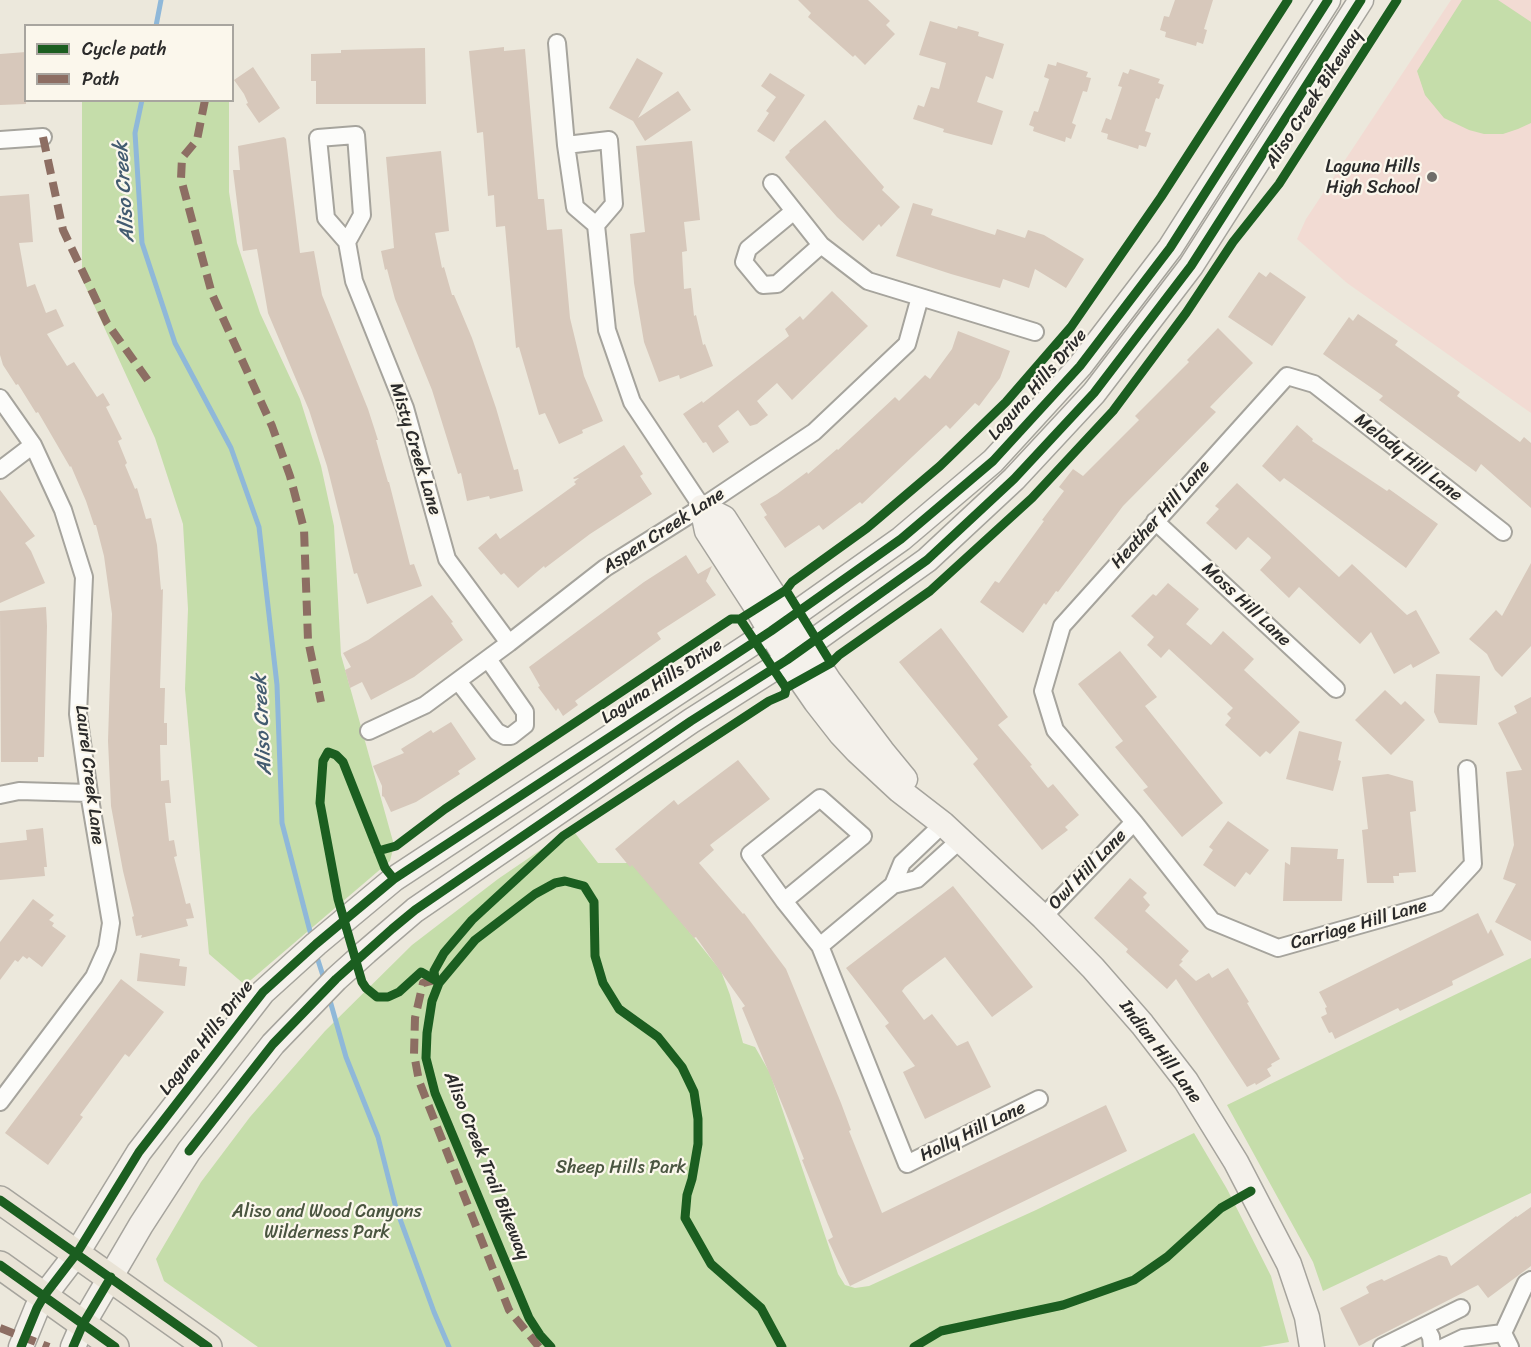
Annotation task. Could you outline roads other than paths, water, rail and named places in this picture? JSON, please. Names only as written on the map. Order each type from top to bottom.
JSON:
[{"type":"main road","name":"Laguna Hills Drive","points":[[21,1347],[44,1296],[77,1253],[139,1152],[263,992],[394,879],[780,625],[901,539],[993,461],[1080,366],[1170,248],[1328,0]]},
{"type":"main road","points":[[78,1335],[141,1225],[189,1151],[273,1044],[336,979],[415,910],[691,721],[787,660],[927,560],[1014,479],[1095,393],[1191,266],[1361,0]]},
{"type":"main road","name":"Indian Hill Lane","points":[[702,507],[707,531],[780,625],[807,646],[829,681],[882,751],[944,825]]},
{"type":"main road","name":"Indian Hill Lane","points":[[780,625],[787,660],[816,702],[856,751],[899,790],[944,825],[1093,968],[1142,1023],[1192,1090],[1236,1162],[1288,1264],[1307,1317],[1312,1347]]},
{"type":"main road","points":[[0,1200],[208,1347]]},
{"type":"main road","points":[[0,1265],[44,1296],[78,1335],[115,1347]]},
{"type":"street","points":[[557,43],[566,145],[575,207],[596,225],[614,204],[609,140],[566,145]]},
{"type":"street","points":[[356,135],[362,215],[347,242],[326,218],[318,138],[356,135]]},
{"type":"street","points":[[0,140],[43,137]]},
{"type":"street","points":[[772,183],[821,245],[868,282],[1035,332]]},
{"type":"street","points":[[794,211],[748,249],[744,262],[764,285],[777,284],[821,245]]},
{"type":"street","name":"Indian Hill Lane","points":[[596,225],[607,330],[633,402],[702,507]]},
{"type":"street","name":"Misty Creek Lane","points":[[347,242],[354,281],[405,408],[447,559],[509,643]]},
{"type":"street","name":"Aspen Creek Lane","points":[[369,731],[425,705],[605,568],[814,432],[907,344],[920,297]]},
{"type":"street","name":"Heather Hill Lane","points":[[1043,691],[1062,626],[1287,376],[1314,384]]},
{"type":"street","name":"Melody Hill Lane","points":[[1314,384],[1503,532]]},
{"type":"street","name":"Laurel Creek Lane","points":[[0,399],[33,445],[63,510],[84,577],[78,714],[111,923],[107,948],[94,977],[0,1102]]},
{"type":"street","points":[[0,470],[33,445]]},
{"type":"street","name":"Moss Hill Lane","points":[[1155,521],[1336,688]]},
{"type":"street","points":[[458,681],[497,732],[511,736],[525,725],[525,712],[488,658]]},
{"type":"street","name":"Carriage Hill Lane","points":[[1043,691],[1056,730],[1134,822],[1212,921],[1278,948],[1437,903],[1473,864],[1467,769]]},
{"type":"street","points":[[0,795],[19,791],[89,793]]},
{"type":"street","points":[[784,901],[863,836],[820,798],[750,854],[784,901],[819,946],[893,885],[917,879],[944,825]]},
{"type":"street","name":"Owl Hill Lane","points":[[1042,917],[1134,822]]},
{"type":"street","points":[[893,885],[902,863],[944,825]]},
{"type":"street","name":"Holly Hill Lane","points":[[819,946],[907,1164],[1039,1099]]},
{"type":"street","points":[[1444,1347],[1463,1338],[1506,1340],[1526,1283],[1531,1280]]},
{"type":"street","points":[[1382,1347],[1461,1308]]},
{"type":"street","points":[[1425,1326],[1431,1337],[1432,1347]]},
{"type":"waterway","name":"Aliso Creek","points":[[156,24],[161,0]]},
{"type":"waterway","name":"Aliso Creek","points":[[142,102],[135,133],[142,243],[175,343],[231,448],[259,527],[277,685],[282,823],[312,939]]},
{"type":"waterway","name":"Aliso Creek","points":[[316,954],[325,982]]},
{"type":"waterway","name":"Aliso Creek","points":[[329,997],[346,1057],[378,1137],[396,1208],[449,1347]]},
{"type":"place","name":"Laguna Hills High School","points":[[1432,177]]},
{"type":"park label","name":"Sheep Hills Park","points":[[621,1168]]},
{"type":"park label","name":"Aliso and Wood Canyons Wilderness Park","points":[[327,1222]]}]
